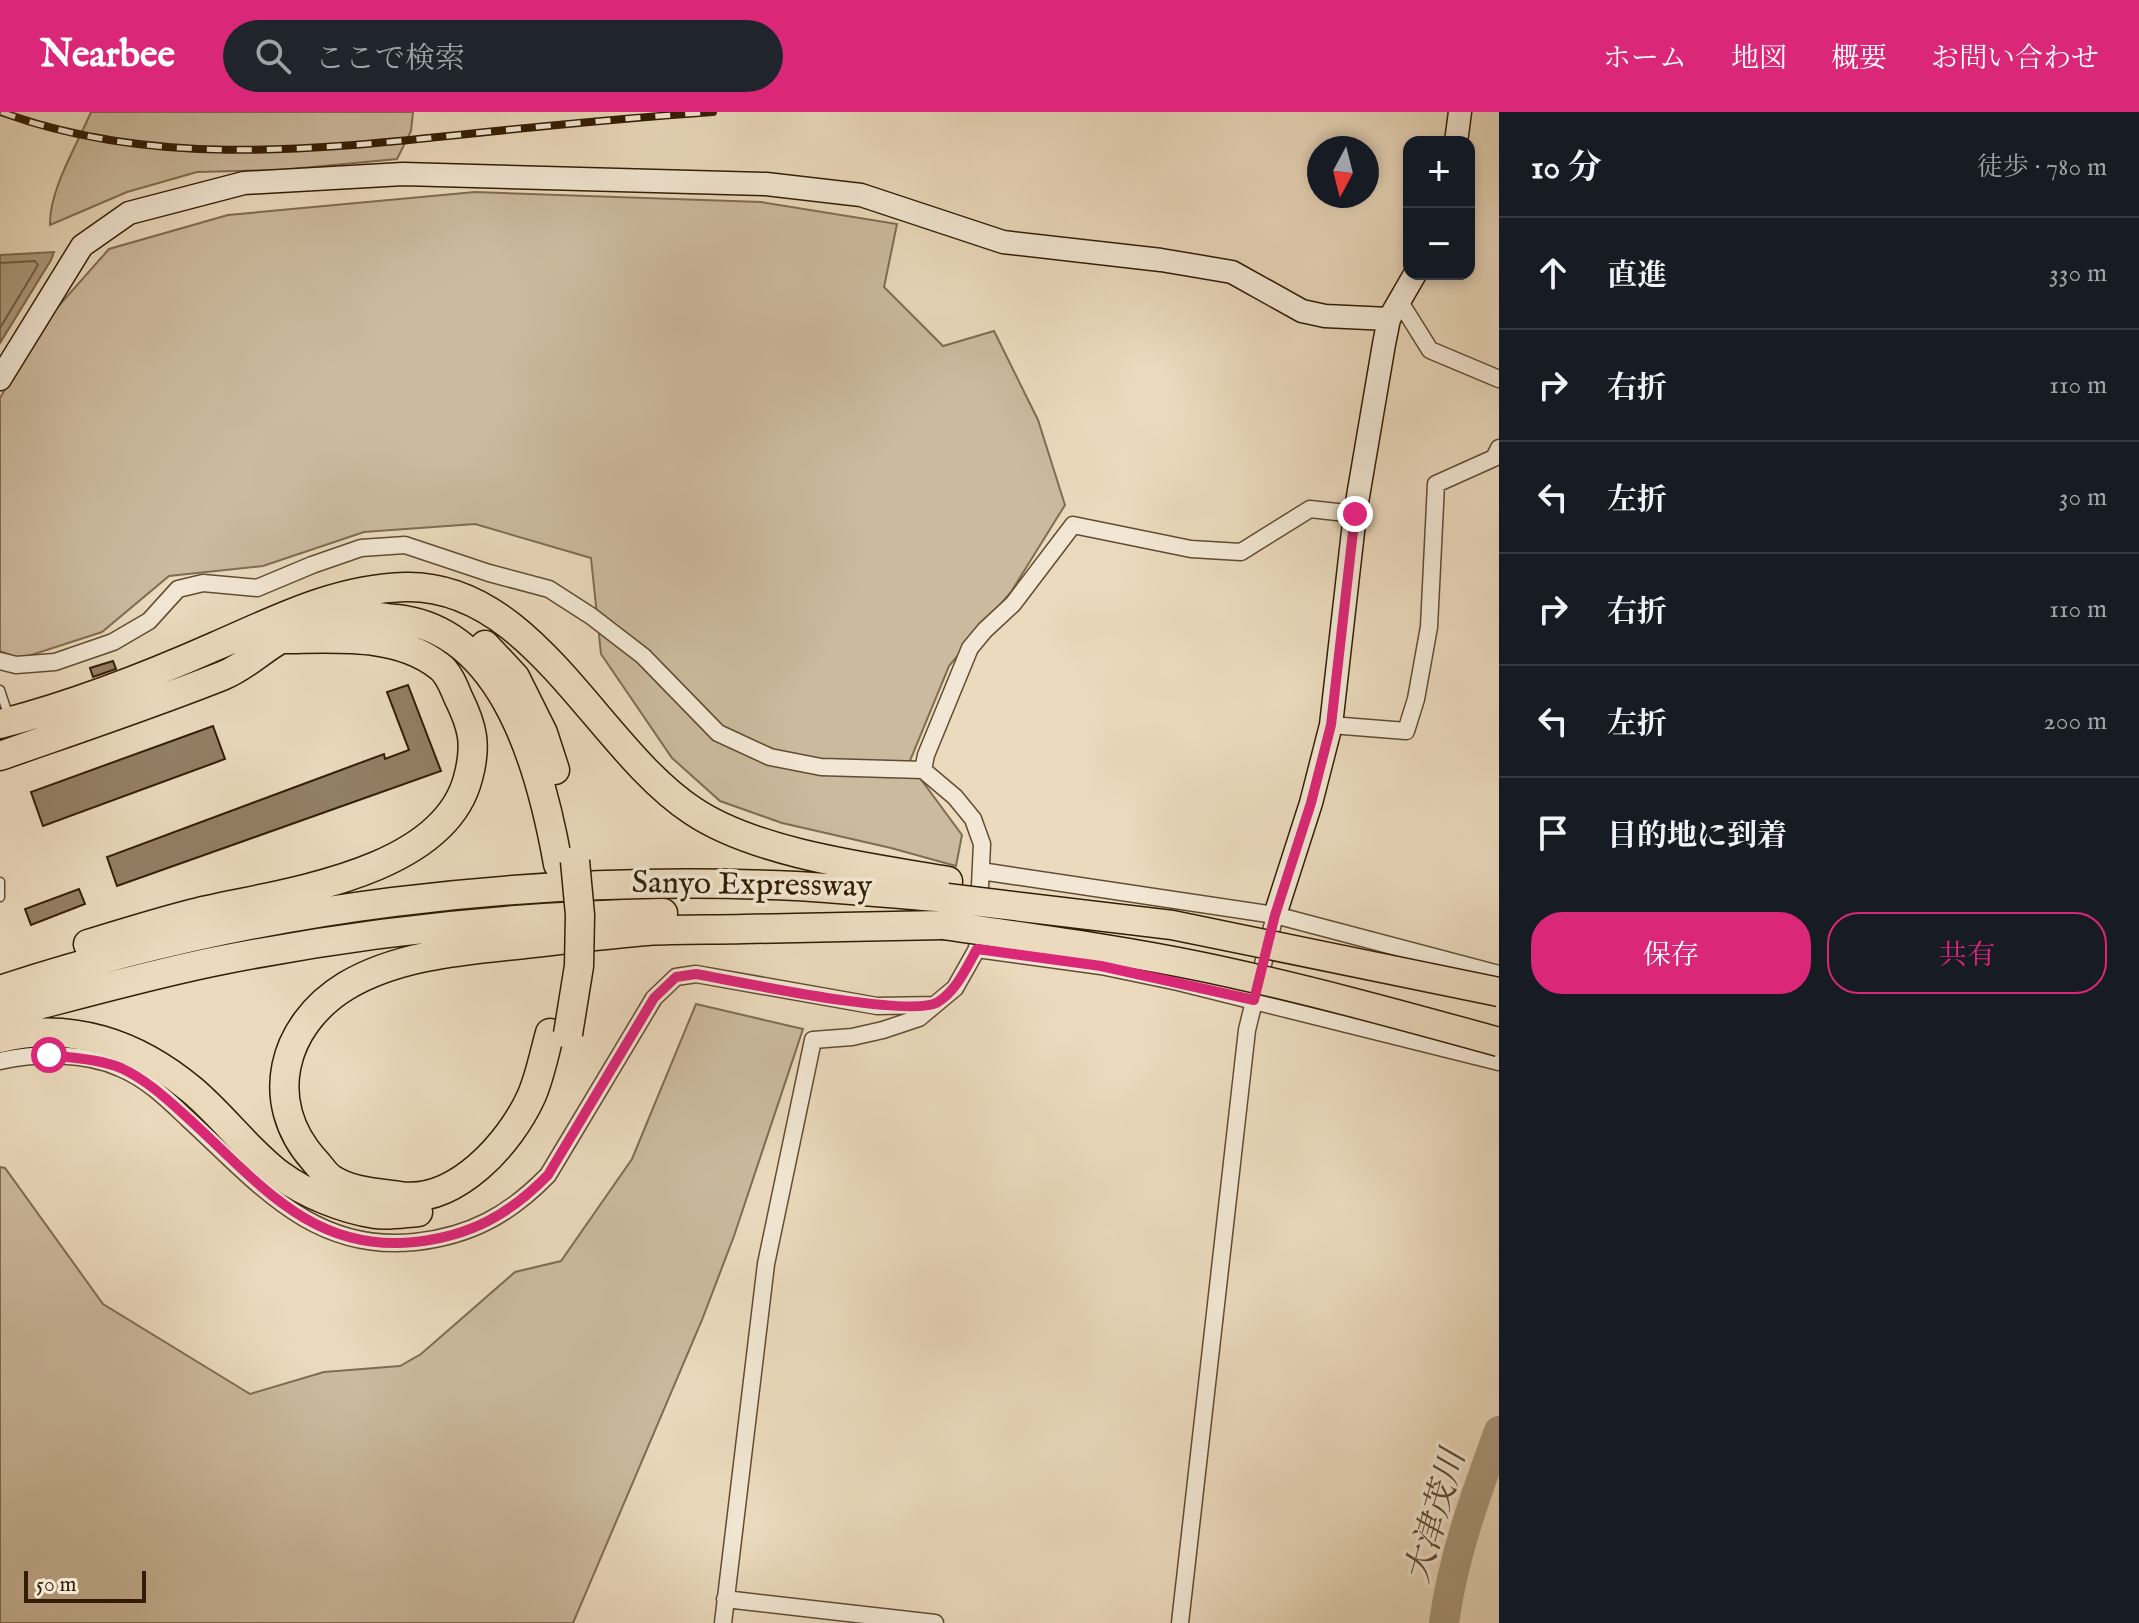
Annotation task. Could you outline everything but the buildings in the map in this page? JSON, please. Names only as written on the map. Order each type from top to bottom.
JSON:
[{"type":"highway","points":[[5,723],[95,696],[328,599],[407,587],[446,591],[497,616],[541,650],[651,778],[694,812],[735,832],[783,848],[856,866],[946,901]]},
{"type":"highway","points":[[0,1038],[66,1032],[103,1039],[130,1050],[156,1064],[191,1090],[280,1175],[330,1202],[376,1214],[424,1212],[478,1191],[516,1155],[546,1105],[559,1034],[566,862],[564,797],[543,733],[515,677],[473,632],[442,612],[370,591]]},
{"type":"highway","points":[[0,756],[227,674],[281,639],[364,616],[414,621],[449,636],[485,669],[514,715],[535,765],[566,862]]},
{"type":"highway","points":[[0,974],[182,916],[348,877],[392,859],[417,844],[455,808],[465,790],[472,763],[474,736],[466,712],[442,667],[410,650],[378,641],[281,639]]},
{"type":"highway","name":"Sanyo Expressway","points":[[0,990],[130,952],[340,910],[453,896],[619,885],[796,886],[946,901],[1093,947],[1202,966],[1329,996],[1499,1042]]},
{"type":"highway","points":[[559,1034],[532,1096],[510,1134],[483,1164],[451,1186],[411,1198],[363,1192],[331,1178],[307,1152],[293,1129],[285,1106],[287,1059],[302,1026],[319,1007],[346,986],[389,967],[459,951],[946,901],[1172,925],[1499,992]]},
{"type":"highway","name":"Sanyo Expressway","points":[[0,1015],[210,963],[340,939],[476,922],[608,914],[719,912],[819,916],[946,901]]},
{"type":"street","points":[[1457,136],[1460,112]]},
{"type":"street","points":[[0,379],[82,246],[129,213],[244,183],[403,174],[766,184],[861,195],[1003,242],[1161,260],[1232,272],[1302,311],[1325,316],[1395,311]]},
{"type":"street","points":[[1180,1623],[1247,1030],[1275,915],[1311,803],[1331,725],[1355,514],[1395,311],[1412,280]]},
{"type":"street","points":[[1395,311],[1430,350],[1499,379]]},
{"type":"street","points":[[1331,725],[1406,731],[1416,699],[1429,627],[1436,484],[1494,458],[1499,448]]},
{"type":"street","points":[[923,770],[926,755],[970,648],[1013,604],[1073,525],[1191,549],[1241,552],[1310,509],[1355,514]]},
{"type":"street","points":[[0,661],[16,665],[55,662],[113,642],[149,621],[178,589],[203,583],[257,588],[361,548],[405,545],[549,589],[643,656],[718,733],[770,757],[821,767],[923,770],[955,797],[973,819],[982,844],[977,949],[955,988],[919,1018],[852,1037],[813,1040],[766,1264],[723,1623]]},
{"type":"street","points":[[981,871],[1275,915],[1499,974]]},
{"type":"street","points":[[977,949],[1101,966],[1254,1000],[1499,1062]]},
{"type":"street","points":[[0,1061],[49,1055],[119,1067],[155,1088],[270,1194],[302,1218],[356,1241],[395,1244],[435,1240],[487,1224],[526,1198],[548,1175],[654,998],[676,977],[696,974],[877,1006],[935,1005]]},
{"type":"street","points":[[725,1599],[935,1623]]},
{"type":"lane","points":[[0,690],[5,723]]},
{"type":"lane","points":[[0,882],[0,897]]},
{"type":"shaded area","points":[[91,112],[413,112],[411,131],[397,159],[281,170],[197,172],[127,192],[50,225],[59,183]]},
{"type":"shaded area","points":[[475,192],[761,202],[897,224],[884,287],[943,346],[994,331],[1038,420],[1065,505],[1011,592],[949,666],[909,763],[962,835],[956,866],[782,823],[720,801],[672,758],[601,654],[591,558],[475,524],[364,532],[263,566],[169,576],[102,632],[19,659],[0,651],[0,398],[40,327],[109,249],[228,215]]},
{"type":"shaded area","points":[[696,1004],[803,1029],[734,1236],[702,1320],[573,1623],[0,1623],[0,1167],[5,1168],[103,1304],[250,1394],[324,1372],[400,1366],[421,1354],[515,1272],[561,1261],[632,1159]]},
{"type":"water","points":[[54,252],[51,260],[0,343],[0,255]]},
{"type":"waterway","name":"大津茂川","points":[[1444,1623],[1459,1549],[1499,1431]]},
{"type":"railway","points":[[1,112],[57,129],[113,141],[228,150],[343,146],[713,112]]},
{"type":"route","points":[[49,1055],[119,1067],[155,1088],[270,1194],[302,1218],[356,1241],[395,1244],[435,1240],[487,1224],[526,1198],[548,1175],[654,998],[676,977],[696,974],[877,1006],[935,1005],[955,988],[977,949],[1101,966],[1254,1000],[1275,915],[1311,803],[1331,725],[1355,514]]}]
